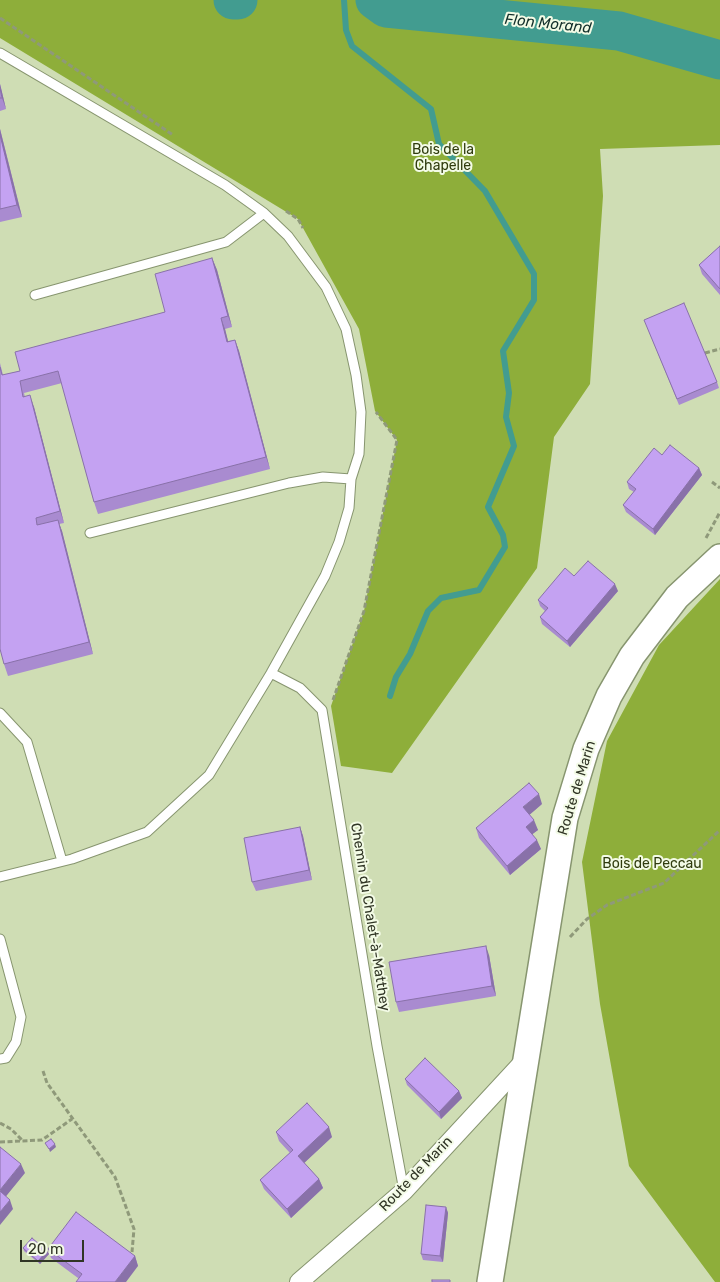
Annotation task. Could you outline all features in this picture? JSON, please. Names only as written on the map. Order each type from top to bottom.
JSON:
[{"type":"main road","name":"Route de Marin","points":[[490,1282],[565,818],[586,749],[609,696],[632,656],[711,551]]},
{"type":"street","name":"Route de Marin","points":[[299,1282],[404,1191],[526,1059]]},
{"type":"lane","points":[[0,52],[225,185],[264,213],[288,236],[326,287],[346,329],[356,375],[361,412],[359,454],[351,479],[350,508],[325,576],[271,673],[209,775],[147,832],[62,861],[0,877]]},
{"type":"lane","points":[[35,295],[226,242],[264,213]]},
{"type":"lane","points":[[90,533],[289,483],[323,477],[351,479]]},
{"type":"lane","name":"Chemin du Chalet-à-Matthey","points":[[271,673],[300,688],[322,710],[377,1046],[404,1191]]},
{"type":"lane","points":[[0,713],[28,742],[62,861]]},
{"type":"lane","points":[[0,938],[21,1017],[16,1042],[2,1060]]},
{"type":"path","points":[[0,18],[174,135]]},
{"type":"path","points":[[281,208],[298,219],[307,236]]},
{"type":"path","points":[[705,353],[720,349]]},
{"type":"path","points":[[331,706],[364,612],[397,440],[375,411]]},
{"type":"path","points":[[712,482],[720,488]]},
{"type":"path","points":[[711,551],[720,512]]},
{"type":"path","points":[[567,940],[587,919],[607,905],[664,883],[720,830]]},
{"type":"path","points":[[43,1071],[47,1083],[115,1177],[134,1229],[132,1252]]},
{"type":"path","points":[[0,1142],[42,1140],[72,1119]]},
{"type":"path","points":[[0,1123],[12,1129],[22,1141]]},
{"type":"green space","name":"Bois de la Chapelle","points":[[0,0],[720,0],[720,145],[600,149],[603,196],[590,384],[554,437],[537,568],[392,773],[341,766],[331,706],[364,611],[397,440],[375,411],[359,329],[298,219],[0,38]]},
{"type":"green space","name":"Bois de Peccau","points":[[720,579],[720,1282],[715,1282],[629,1166],[600,1004],[582,862],[607,741],[659,645]]},
{"type":"building","points":[[0,135],[17,205],[0,209]]},
{"type":"building","points":[[720,246],[720,289],[699,265]]},
{"type":"building","points":[[212,258],[228,316],[221,318],[227,342],[235,340],[266,457],[94,502],[58,371],[20,381],[23,397],[30,395],[60,511],[36,518],[37,525],[58,520],[89,642],[4,664],[0,649],[0,367],[2,375],[20,371],[15,352],[165,312],[155,274]]},
{"type":"building","points":[[684,303],[717,382],[677,399],[644,320]]},
{"type":"building","points":[[670,445],[699,468],[653,529],[623,505],[636,489],[627,482],[654,448],[662,455]]},
{"type":"building","points":[[588,561],[615,584],[567,641],[540,617],[548,608],[538,600],[565,568],[574,576]]},
{"type":"building","points":[[529,783],[539,794],[523,807],[534,820],[526,827],[537,840],[507,866],[476,828]]},
{"type":"building","points":[[300,827],[309,870],[252,882],[244,838]]},
{"type":"building","points":[[486,946],[492,986],[396,1002],[389,962]]},
{"type":"building","points":[[425,1058],[459,1091],[439,1112],[405,1079]]},
{"type":"building","points":[[307,1103],[329,1127],[298,1156],[319,1179],[287,1209],[260,1180],[293,1150],[276,1132]]},
{"type":"building","points":[[51,1139],[55,1144],[49,1149],[45,1143]]},
{"type":"building","points":[[0,1147],[21,1164],[0,1190]]},
{"type":"building","points":[[0,1191],[10,1200],[0,1212]]},
{"type":"building","points":[[426,1205],[446,1207],[440,1256],[421,1254]]},
{"type":"building","points":[[76,1212],[135,1256],[115,1282],[76,1282],[82,1274],[48,1249]]},
{"type":"building","points":[[32,1238],[47,1251],[38,1261],[23,1248]]},
{"type":"building","points":[[432,1280],[450,1280],[450,1282],[432,1282]]},
{"type":"waterway","name":"Flon Morand","points":[[233,0],[238,0]]},
{"type":"waterway","points":[[344,0],[346,30],[352,46],[431,109],[439,144],[485,191],[534,274],[534,300],[503,351],[509,393],[506,417],[514,446],[488,507],[503,535],[505,547],[479,590],[441,598],[428,611],[410,654],[396,677],[390,696]]},
{"type":"waterway","name":"Flon Morand","points":[[375,0],[386,8],[619,31],[720,60]]}]
